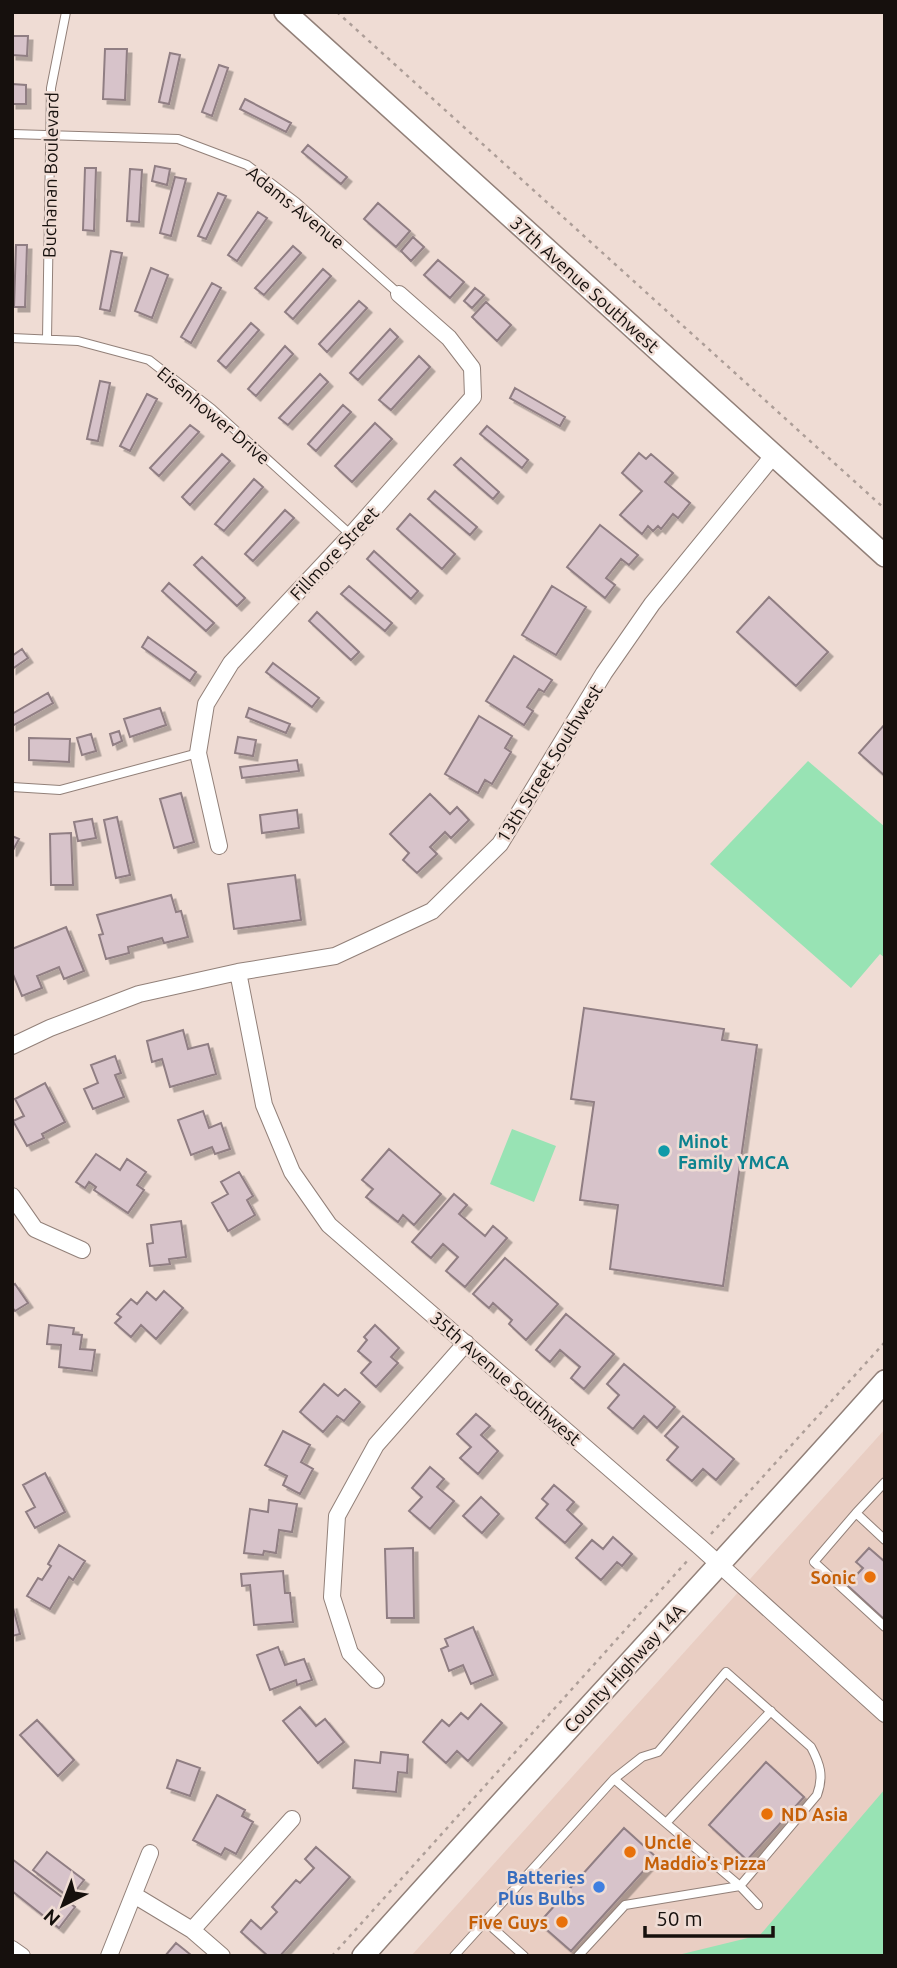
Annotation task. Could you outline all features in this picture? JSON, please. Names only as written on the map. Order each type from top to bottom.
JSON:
[{"type":"main road","name":"37th Avenue Southwest","points":[[285,12],[885,556]]},
{"type":"main road","name":"County Highway 14A","points":[[363,1956],[885,1381]]},
{"type":"street","name":"Fillmore Street","points":[[219,846],[198,753],[205,704],[231,663],[352,535],[473,397],[472,368],[449,338],[399,294]]},
{"type":"street","name":"13th Street Southwest","points":[[12,1046],[50,1028],[139,994],[238,972],[335,956],[432,911],[500,844],[604,674],[652,604],[773,456]]},
{"type":"street","name":"35th Avenue Southwest","points":[[238,972],[264,1105],[292,1172],[329,1225],[720,1565],[885,1714]]},
{"type":"street","points":[[12,1196],[35,1229],[82,1250]]},
{"type":"street","points":[[376,1680],[350,1653],[332,1597],[337,1516],[376,1445],[466,1343]]},
{"type":"street","points":[[192,1930],[292,1819]]},
{"type":"street","points":[[109,1956],[150,1853]]},
{"type":"street","points":[[134,1895],[192,1930],[222,1956]]},
{"type":"street","points":[[13,1950],[23,1956]]},
{"type":"lane","name":"Buchanan Boulevard","points":[[47,340],[51,88],[66,12]]},
{"type":"lane","name":"Adams Avenue","points":[[12,134],[178,139],[247,165],[296,202],[399,294]]},
{"type":"lane","name":"Eisenhower Drive","points":[[12,338],[78,341],[149,360],[212,409],[352,535]]},
{"type":"lane","points":[[12,787],[60,790],[198,753]]},
{"type":"lane","points":[[885,1482],[814,1562],[885,1627]]},
{"type":"lane","points":[[856,1513],[885,1540]]},
{"type":"lane","points":[[454,1956],[614,1779],[642,1757],[658,1752],[726,1672],[811,1747],[819,1763],[821,1782],[817,1794],[740,1885],[625,1905],[578,1956]]},
{"type":"lane","points":[[666,1823],[771,1712]]},
{"type":"lane","points":[[614,1779],[740,1885],[758,1905]]},
{"type":"lane","points":[[485,1921],[524,1956]]},
{"type":"path","points":[[337,12],[885,509]]},
{"type":"path","points":[[715,1531],[885,1342]]},
{"type":"path","points":[[332,1956],[684,1565]]},
{"type":"shaded area","points":[[885,1429],[885,1956],[411,1956]]},
{"type":"green space","points":[[808,761],[885,827],[885,958],[880,954],[851,988],[710,864]]},
{"type":"green space","points":[[512,1129],[556,1146],[534,1202],[490,1184]]},
{"type":"green space","points":[[885,1789],[885,1956],[674,1956],[760,1935]]},
{"type":"building","points":[[12,36],[28,36],[27,56],[12,55]]},
{"type":"building","points":[[105,49],[127,49],[125,100],[103,99]]},
{"type":"building","points":[[170,53],[180,55],[169,104],[159,102]]},
{"type":"building","points":[[219,65],[228,68],[212,116],[202,112]]},
{"type":"building","points":[[12,84],[26,85],[26,104],[12,104]]},
{"type":"building","points":[[245,99],[291,123],[286,132],[240,109]]},
{"type":"building","points":[[308,145],[347,177],[341,184],[302,152]]},
{"type":"building","points":[[155,166],[170,169],[167,185],[152,181]]},
{"type":"building","points":[[85,168],[96,168],[94,231],[83,230]]},
{"type":"building","points":[[130,169],[142,170],[139,222],[127,221]]},
{"type":"building","points":[[175,177],[186,179],[171,236],[160,233]]},
{"type":"building","points":[[218,193],[226,196],[206,239],[198,236]]},
{"type":"building","points":[[378,203],[410,231],[396,247],[364,219]]},
{"type":"building","points":[[258,212],[267,218],[237,261],[228,255]]},
{"type":"building","points":[[413,237],[424,247],[411,261],[401,251]]},
{"type":"building","points":[[16,245],[27,245],[25,307],[14,307]]},
{"type":"building","points":[[293,246],[301,253],[264,295],[255,288]]},
{"type":"building","points":[[111,251],[122,253],[110,311],[100,309]]},
{"type":"building","points":[[438,260],[464,282],[450,298],[424,275]]},
{"type":"building","points":[[151,268],[168,275],[152,318],[135,311]]},
{"type":"building","points":[[323,269],[331,276],[293,319],[285,312]]},
{"type":"building","points":[[212,283],[221,288],[191,343],[181,337]]},
{"type":"building","points":[[475,288],[484,295],[472,308],[464,301]]},
{"type":"building","points":[[359,301],[367,308],[327,352],[319,344]]},
{"type":"building","points":[[486,302],[511,325],[497,341],[472,317]]},
{"type":"building","points":[[251,323],[259,330],[226,368],[218,361]]},
{"type":"building","points":[[390,329],[398,337],[358,380],[350,373]]},
{"type":"building","points":[[285,346],[293,354],[256,396],[248,389]]},
{"type":"building","points":[[419,356],[430,367],[391,410],[379,400]]},
{"type":"building","points":[[320,374],[328,382],[288,425],[279,418]]},
{"type":"building","points":[[100,381],[110,383],[98,441],[87,439]]},
{"type":"building","points":[[515,388],[565,417],[560,426],[510,398]]},
{"type":"building","points":[[147,394],[157,399],[130,451],[120,446]]},
{"type":"building","points":[[343,405],[351,412],[316,451],[308,444]]},
{"type":"building","points":[[375,423],[392,439],[352,482],[335,466]]},
{"type":"building","points":[[190,425],[199,432],[159,476],[150,468]]},
{"type":"building","points":[[487,426],[528,460],[522,468],[480,434]]},
{"type":"building","points":[[639,453],[646,459],[651,454],[673,473],[665,482],[690,503],[678,518],[673,514],[661,529],[658,526],[653,531],[648,526],[642,534],[620,515],[642,491],[622,473]]},
{"type":"building","points":[[222,454],[230,461],[190,505],[182,497]]},
{"type":"building","points":[[461,458],[499,492],[493,499],[454,465]]},
{"type":"building","points":[[254,479],[263,487],[224,531],[215,524]]},
{"type":"building","points":[[435,491],[477,527],[470,535],[428,499]]},
{"type":"building","points":[[285,510],[294,518],[253,561],[245,554]]},
{"type":"building","points":[[410,514],[455,554],[442,569],[397,529]]},
{"type":"building","points":[[600,525],[638,555],[629,565],[621,559],[606,578],[615,585],[605,598],[567,567]]},
{"type":"building","points":[[374,551],[418,591],[411,599],[367,559]]},
{"type":"building","points":[[202,557],[245,598],[237,606],[194,565]]},
{"type":"building","points":[[169,583],[214,623],[206,631],[162,591]]},
{"type":"building","points":[[349,586],[392,623],[385,631],[341,594]]},
{"type":"building","points":[[552,586],[586,607],[556,655],[522,635]]},
{"type":"building","points":[[769,597],[828,652],[796,686],[737,632]]},
{"type":"building","points":[[317,612],[359,652],[351,660],[309,621]]},
{"type":"building","points":[[148,637],[196,672],[190,681],[142,647]]},
{"type":"building","points":[[22,649],[28,658],[12,669],[12,656]]},
{"type":"building","points":[[514,656],[552,680],[544,692],[539,689],[527,707],[533,711],[524,725],[486,701]]},
{"type":"building","points":[[273,663],[319,698],[312,707],[266,672]]},
{"type":"building","points":[[48,693],[53,703],[12,726],[12,714]]},
{"type":"building","points":[[160,708],[166,725],[130,737],[124,719]]},
{"type":"building","points":[[249,708],[290,724],[286,733],[246,717]]},
{"type":"building","points":[[479,716],[512,736],[505,748],[511,752],[492,784],[485,780],[478,793],[445,774]]},
{"type":"building","points":[[885,724],[885,776],[859,753]]},
{"type":"building","points":[[119,731],[122,741],[113,745],[110,734]]},
{"type":"building","points":[[91,734],[96,751],[82,755],[77,738]]},
{"type":"building","points":[[238,737],[256,740],[253,756],[235,753]]},
{"type":"building","points":[[29,738],[70,739],[69,762],[29,760]]},
{"type":"building","points":[[297,760],[299,771],[242,778],[240,767]]},
{"type":"building","points":[[181,793],[194,842],[174,848],[160,799]]},
{"type":"building","points":[[430,794],[450,814],[457,807],[469,820],[451,838],[445,832],[430,847],[437,854],[417,873],[403,860],[409,853],[390,834]]},
{"type":"building","points":[[297,810],[299,828],[262,833],[260,815]]},
{"type":"building","points":[[117,817],[130,875],[116,878],[104,820]]},
{"type":"building","points":[[92,819],[96,838],[78,841],[74,822]]},
{"type":"building","points":[[71,833],[73,885],[51,885],[50,834]]},
{"type":"building","points":[[12,836],[19,839],[12,852]]},
{"type":"building","points":[[295,875],[301,920],[234,929],[228,884]]},
{"type":"building","points":[[171,895],[176,912],[181,911],[188,937],[164,943],[162,938],[128,947],[129,953],[106,959],[97,915]]},
{"type":"building","points":[[66,927],[84,971],[64,979],[59,967],[37,976],[42,988],[22,996],[12,972],[12,949]]},
{"type":"building","name":"Minot Family YMCA","points":[[584,1008],[724,1029],[722,1040],[757,1045],[723,1286],[610,1269],[618,1205],[580,1200],[594,1102],[571,1099]]},
{"type":"building","points":[[183,1030],[188,1049],[208,1044],[216,1074],[170,1087],[162,1059],[152,1062],[147,1041]]},
{"type":"building","points":[[115,1056],[121,1073],[115,1075],[124,1097],[93,1109],[84,1089],[98,1083],[91,1065]]},
{"type":"building","points":[[45,1083],[65,1122],[42,1134],[44,1138],[27,1146],[13,1121],[24,1116],[15,1099]]},
{"type":"building","points":[[203,1111],[209,1128],[221,1123],[230,1149],[215,1154],[212,1147],[191,1155],[178,1120]]},
{"type":"building","points":[[389,1149],[441,1194],[414,1225],[403,1215],[398,1222],[366,1197],[373,1189],[362,1180]]},
{"type":"building","points":[[96,1154],[120,1170],[127,1159],[146,1172],[137,1185],[144,1190],[128,1213],[94,1190],[96,1187],[89,1182],[85,1188],[76,1182]]},
{"type":"building","points":[[239,1172],[253,1196],[247,1200],[255,1215],[228,1231],[212,1203],[228,1194],[221,1182]]},
{"type":"building","points":[[454,1194],[467,1205],[459,1214],[485,1236],[493,1226],[507,1238],[465,1287],[446,1271],[458,1257],[443,1244],[431,1258],[412,1242]]},
{"type":"building","points":[[181,1221],[186,1257],[169,1259],[170,1264],[150,1266],[147,1244],[153,1243],[151,1225]]},
{"type":"building","points":[[505,1258],[558,1304],[526,1340],[509,1324],[512,1320],[493,1303],[489,1308],[473,1294]]},
{"type":"building","points":[[15,1284],[28,1303],[15,1311],[12,1307],[12,1286]]},
{"type":"building","points":[[164,1291],[183,1308],[156,1339],[141,1325],[131,1337],[115,1323],[121,1317],[117,1314],[131,1299],[137,1304],[147,1292],[156,1300]]},
{"type":"building","points":[[566,1314],[614,1354],[584,1389],[571,1378],[580,1367],[560,1350],[550,1362],[536,1350]]},
{"type":"building","points":[[49,1325],[74,1328],[73,1334],[82,1335],[80,1349],[95,1350],[92,1371],[59,1367],[61,1345],[47,1344]]},
{"type":"building","points":[[375,1325],[399,1348],[391,1357],[398,1363],[376,1387],[361,1373],[371,1362],[358,1351],[367,1340],[364,1337]]},
{"type":"building","points":[[624,1364],[675,1407],[657,1428],[644,1416],[633,1429],[608,1408],[619,1395],[607,1384]]},
{"type":"building","points":[[324,1384],[338,1396],[345,1389],[360,1402],[344,1421],[337,1416],[323,1432],[300,1412]]},
{"type":"building","points":[[476,1414],[490,1426],[481,1435],[498,1451],[478,1474],[460,1458],[471,1447],[457,1434]]},
{"type":"building","points":[[683,1416],[734,1459],[716,1480],[703,1469],[692,1481],[667,1460],[678,1447],[665,1436]]},
{"type":"building","points":[[283,1431],[310,1445],[301,1462],[313,1469],[300,1494],[283,1485],[287,1476],[265,1465]]},
{"type":"building","points":[[430,1467],[444,1479],[437,1487],[454,1501],[430,1529],[409,1511],[422,1497],[412,1488]]},
{"type":"building","points":[[45,1473],[65,1512],[35,1528],[26,1512],[35,1507],[23,1485]]},
{"type":"building","points":[[554,1485],[574,1502],[567,1510],[582,1524],[565,1543],[536,1518],[548,1504],[542,1499]]},
{"type":"building","points":[[481,1497],[499,1514],[482,1533],[463,1516]]},
{"type":"building","points":[[269,1500],[297,1504],[292,1532],[279,1530],[276,1553],[244,1553],[250,1509],[268,1512]]},
{"type":"building","points":[[613,1537],[632,1554],[622,1566],[617,1562],[601,1580],[576,1558],[592,1540],[603,1549]]},
{"type":"building","points":[[59,1545],[85,1561],[73,1580],[69,1577],[50,1609],[27,1596],[38,1578],[42,1580],[51,1566],[48,1564]]},
{"type":"building","points":[[413,1548],[414,1618],[387,1618],[385,1549]]},
{"type":"building","name":"Sonic","points":[[869,1548],[885,1562],[885,1620],[847,1585],[863,1568],[856,1562]]},
{"type":"building","points":[[283,1571],[285,1593],[290,1593],[293,1622],[254,1625],[250,1585],[242,1586],[241,1574]]},
{"type":"building","points":[[12,1604],[20,1634],[12,1636]]},
{"type":"building","points":[[473,1627],[493,1675],[471,1684],[463,1665],[449,1671],[441,1649],[448,1646],[445,1639]]},
{"type":"building","points":[[278,1647],[285,1665],[304,1659],[312,1680],[297,1685],[296,1680],[270,1690],[257,1655]]},
{"type":"building","points":[[481,1704],[502,1723],[468,1761],[457,1751],[446,1763],[423,1742],[442,1720],[449,1726],[461,1713],[468,1719]]},
{"type":"building","points":[[300,1707],[316,1726],[325,1719],[344,1742],[318,1763],[283,1721]]},
{"type":"building","points":[[37,1720],[74,1760],[58,1776],[20,1735]]},
{"type":"building","points":[[381,1752],[408,1755],[407,1773],[398,1772],[396,1792],[353,1788],[355,1760],[380,1763]]},
{"type":"building","points":[[177,1760],[200,1768],[190,1796],[167,1788]]},
{"type":"building","points":[[766,1762],[804,1797],[747,1860],[709,1825]]},
{"type":"building","points":[[217,1795],[245,1810],[242,1816],[253,1822],[236,1854],[225,1848],[221,1855],[193,1840]]},
{"type":"building","points":[[624,1828],[656,1857],[571,1951],[539,1923]]},
{"type":"building","points":[[316,1847],[350,1877],[280,1956],[268,1956],[241,1932],[251,1920],[261,1929],[277,1912],[272,1907],[296,1880],[300,1883],[314,1868],[305,1859]]},
{"type":"building","points":[[47,1852],[84,1880],[70,1898],[33,1870]]},
{"type":"building","points":[[12,1859],[75,1907],[59,1928],[12,1891]]},
{"type":"building","points":[[176,1943],[191,1955],[165,1956]]},
{"type":"place","name":"Minot Family YMCA","points":[[664,1151]]},
{"type":"place","name":"Sonic","points":[[870,1577]]},
{"type":"place","name":"ND Asia","points":[[767,1814]]},
{"type":"place","name":"Uncle Maddio’s Pizza","points":[[630,1852]]},
{"type":"place","name":"Batteries Plus Bulbs","points":[[599,1887]]},
{"type":"place","name":"Five Guys","points":[[562,1922]]}]
